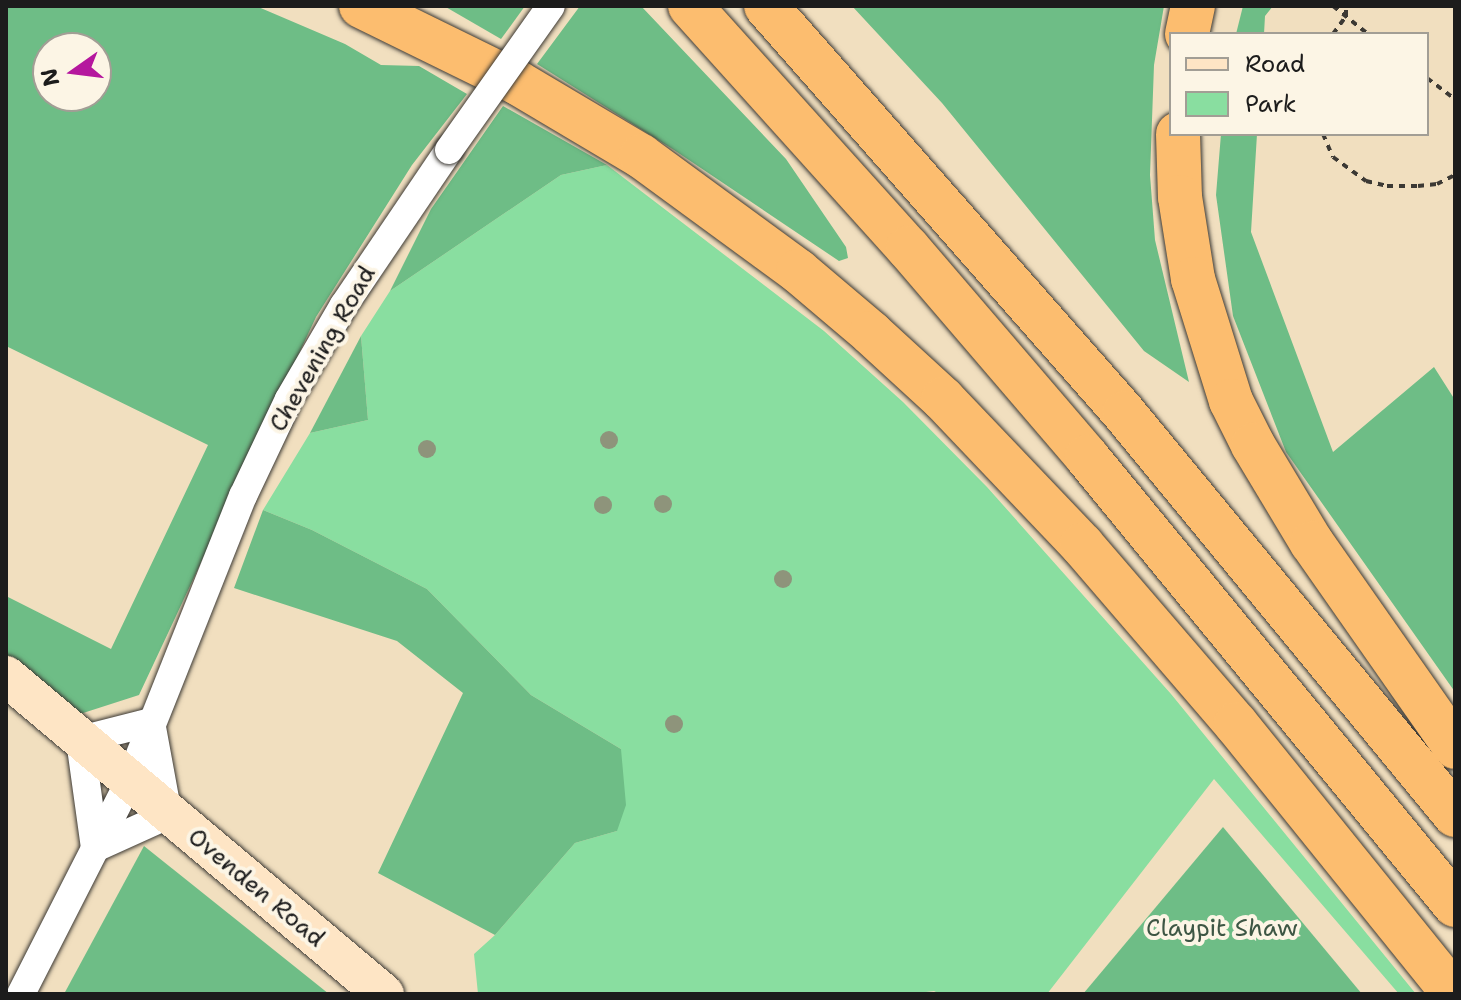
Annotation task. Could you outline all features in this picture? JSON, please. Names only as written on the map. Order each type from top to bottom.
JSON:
[{"type":"highway","points":[[361,6],[518,83],[641,156],[754,237],[871,333],[943,399],[1082,545],[1236,724],[1454,994]]},
{"type":"highway","points":[[690,6],[898,237],[1087,457],[1455,905]]},
{"type":"highway","points":[[766,6],[1134,424],[1455,815]]},
{"type":"highway","points":[[1187,32],[1193,6]]},
{"type":"highway","points":[[1178,136],[1180,197],[1193,279],[1231,401],[1266,468],[1312,543],[1455,747]]},
{"type":"main road","name":"Ovenden Road","points":[[6,676],[384,994]]},
{"type":"street","name":"Chevening Road","points":[[21,994],[129,782],[243,496],[289,399],[344,305],[551,6]]},
{"type":"street","points":[[151,722],[168,815],[95,848],[80,740],[151,722]]},
{"type":"path","points":[[1333,6],[1366,32]]},
{"type":"path","points":[[1334,32],[1346,16],[1346,6]]},
{"type":"path","points":[[1429,80],[1455,99]]},
{"type":"path","points":[[1324,136],[1333,157],[1366,181],[1387,186],[1418,186],[1437,184],[1455,175]]},
{"type":"green space","points":[[6,6],[256,6],[345,44],[381,65],[419,66],[467,94],[412,165],[316,317],[139,695],[80,714],[6,656],[6,596],[111,649],[208,445],[6,346]]},
{"type":"green space","points":[[444,6],[525,6],[501,39]]},
{"type":"green space","points":[[580,6],[641,6],[786,159],[846,247],[848,258],[839,261],[674,150],[537,64]]},
{"type":"green space","points":[[852,6],[1164,6],[1154,65],[1150,175],[1155,240],[1189,382],[1144,351],[942,103]]},
{"type":"green space","points":[[1243,6],[1273,6],[1265,16],[1264,32],[1236,32]]},
{"type":"green space","points":[[503,106],[607,165],[561,175],[390,291],[431,209]]},
{"type":"green space","points":[[1221,136],[1257,136],[1251,232],[1333,452],[1434,367],[1455,400],[1455,692],[1286,452],[1233,316],[1216,195]]},
{"type":"green space","points":[[607,165],[824,331],[903,402],[987,487],[1171,694],[1416,994],[1399,994],[1214,779],[1047,994],[940,994],[934,991],[910,994],[478,994],[474,954],[495,935],[575,843],[617,831],[621,749],[531,695],[427,589],[312,530],[263,510],[310,433],[368,420],[361,336],[390,291],[561,175]]},
{"type":"green space","points":[[361,336],[368,420],[310,433]]},
{"type":"green space","points":[[263,510],[312,530],[427,589],[531,695],[621,749],[626,805],[617,831],[575,843],[495,935],[378,873],[463,693],[397,641],[234,588]]},
{"type":"green space","name":"Claypit Shaw","points":[[1223,827],[1362,994],[1083,994]]},
{"type":"green space","points":[[144,846],[329,994],[64,994]]}]
